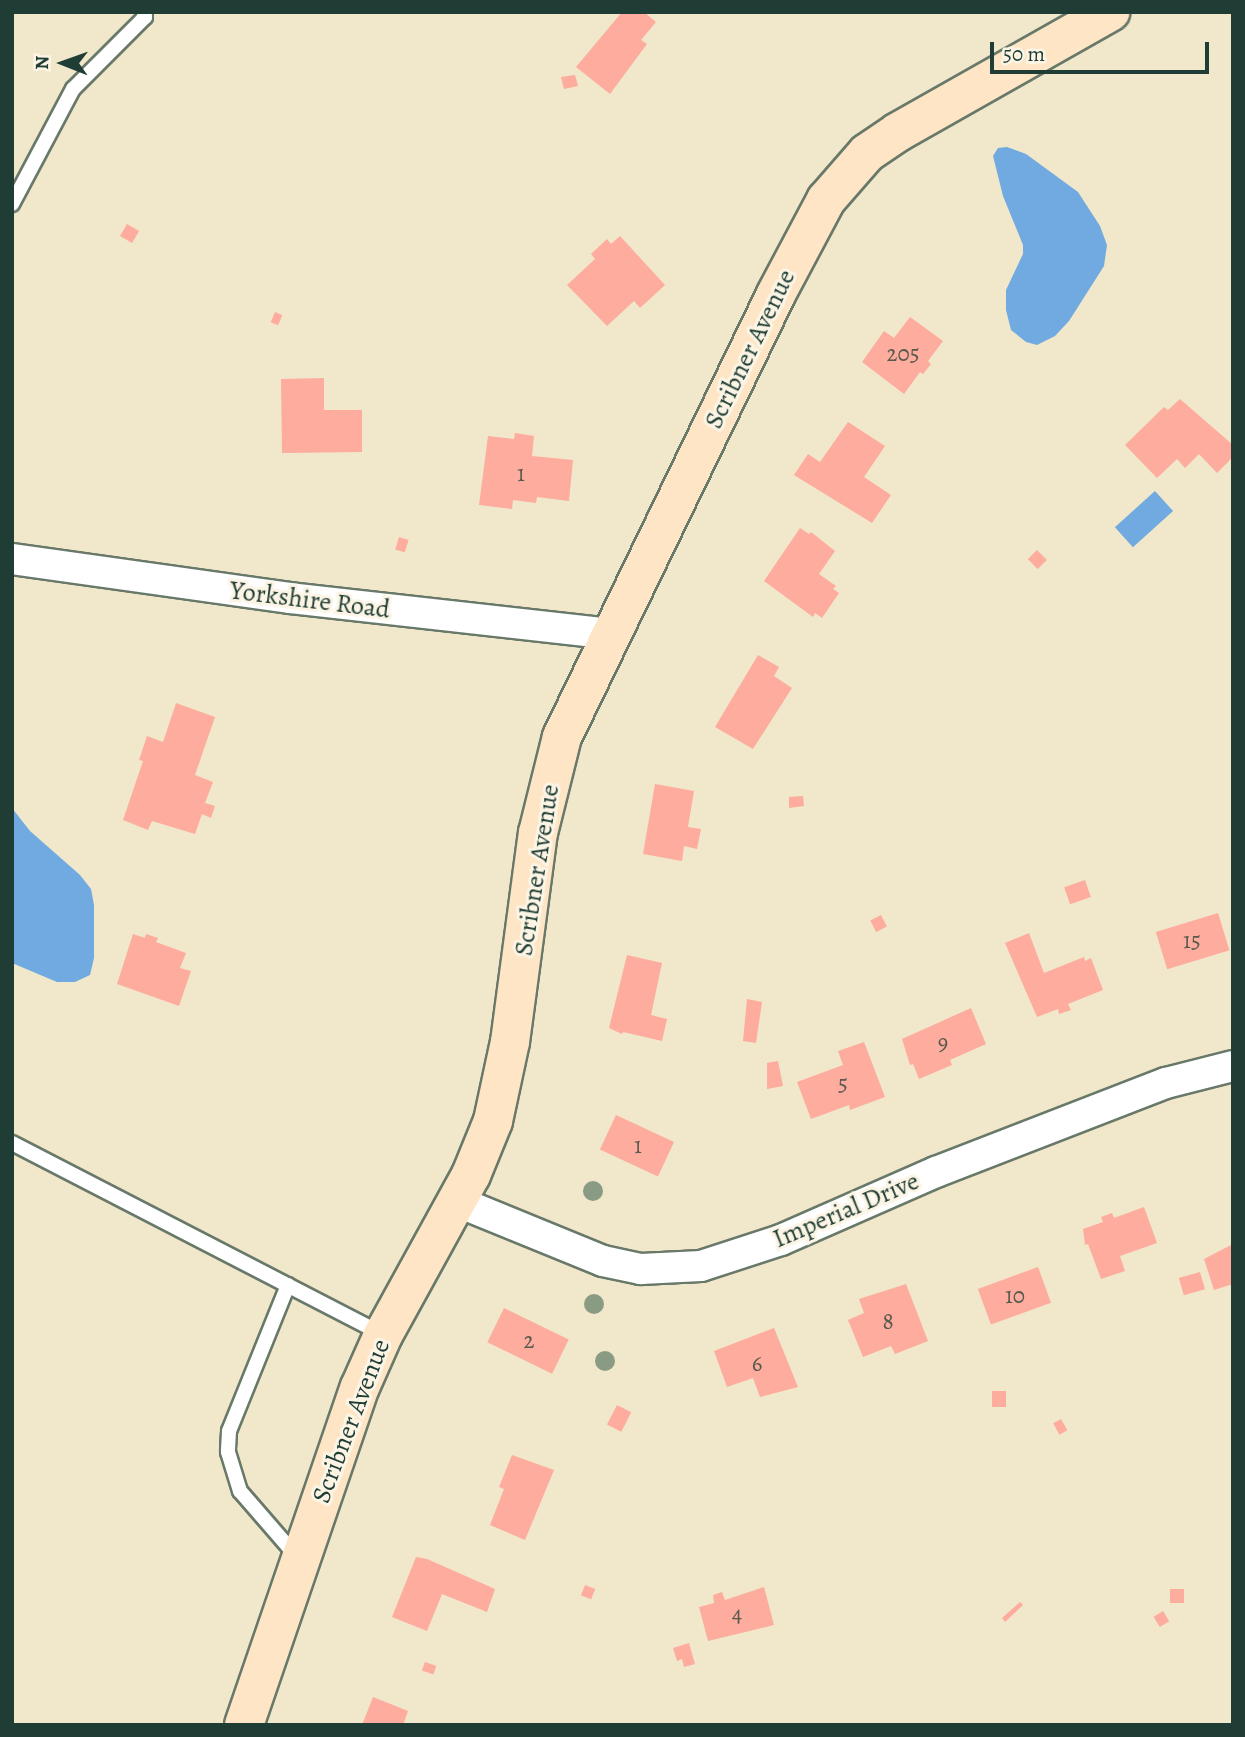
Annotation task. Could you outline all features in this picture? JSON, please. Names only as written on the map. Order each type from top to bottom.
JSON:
[{"type":"street","name":"Scribner Avenue","points":[[244,1725],[347,1422],[383,1335],[484,1146],[501,1091],[526,934],[538,832],[562,737],[609,634],[814,220],[842,179],[867,153],[898,132],[1110,12]]},
{"type":"street","name":"Yorkshire Road","points":[[12,559],[290,598],[609,634]]},
{"type":"street","name":"Imperial Drive","points":[[456,1201],[603,1261],[641,1269],[701,1265],[781,1240],[936,1172],[1166,1083],[1233,1066]]},
{"type":"lane","points":[[12,204],[73,89],[145,17],[144,12]]},
{"type":"lane","points":[[12,1143],[383,1335]]},
{"type":"lane","points":[[288,1285],[229,1431],[230,1466],[240,1491],[300,1561]]},
{"type":"water","points":[[1007,147],[1026,154],[1078,192],[1100,226],[1107,245],[1104,266],[1069,321],[1055,336],[1037,345],[1026,342],[1011,330],[1006,310],[1006,290],[1023,254],[1023,245],[1003,196],[993,156],[998,148]]},
{"type":"water","points":[[1155,491],[1173,511],[1133,547],[1115,527]]},
{"type":"water","points":[[12,808],[30,831],[80,875],[91,889],[94,905],[94,958],[90,975],[75,982],[57,982],[12,963]]},
{"type":"building","points":[[622,12],[644,12],[656,22],[641,40],[647,44],[610,94],[576,67]]},
{"type":"building","points":[[575,75],[578,86],[564,89],[561,77]]},
{"type":"building","points":[[127,224],[139,231],[132,243],[120,236]]},
{"type":"building","points":[[620,236],[665,285],[640,308],[634,301],[607,326],[567,285],[595,259],[591,254],[607,239],[611,244]]},
{"type":"building","points":[[275,312],[282,315],[278,325],[271,322]]},
{"type":"building","points":[[910,317],[943,341],[928,361],[931,364],[923,374],[920,372],[904,394],[862,362],[884,331],[894,338]]},
{"type":"building","points":[[324,378],[324,410],[362,410],[362,452],[282,453],[281,379]]},
{"type":"building","points":[[1180,399],[1233,445],[1233,457],[1217,473],[1199,454],[1185,468],[1177,459],[1157,478],[1125,445],[1164,407],[1168,410]]},
{"type":"building","points":[[848,422],[885,446],[864,477],[891,495],[872,523],[794,475],[808,454],[820,462]]},
{"type":"building","points":[[515,433],[534,436],[532,456],[573,460],[569,501],[537,497],[536,503],[513,500],[512,509],[479,505],[488,436],[514,439]]},
{"type":"building","points":[[800,528],[809,534],[811,532],[835,551],[819,574],[836,586],[833,589],[839,593],[822,618],[815,613],[813,617],[764,581]]},
{"type":"building","points":[[399,537],[409,540],[405,552],[395,549]]},
{"type":"building","points":[[1037,550],[1047,560],[1038,569],[1028,559]]},
{"type":"building","points":[[758,655],[779,667],[774,676],[792,688],[753,749],[715,727]]},
{"type":"building","points":[[176,703],[215,717],[195,775],[213,782],[205,803],[215,806],[211,818],[202,814],[195,834],[152,821],[148,830],[123,820],[143,761],[139,760],[147,736],[163,742]]},
{"type":"building","points":[[655,784],[694,791],[688,827],[701,829],[697,849],[684,846],[682,861],[643,854]]},
{"type":"building","points":[[803,796],[804,806],[789,808],[789,797]]},
{"type":"building","points":[[1085,880],[1091,897],[1070,904],[1064,887]]},
{"type":"building","points":[[1218,913],[1229,950],[1167,969],[1156,932]]},
{"type":"building","points":[[881,915],[887,927],[876,932],[870,920]]},
{"type":"building","points":[[1029,933],[1044,973],[1084,957],[1085,961],[1091,958],[1103,990],[1068,1004],[1071,1010],[1059,1014],[1058,1009],[1037,1017],[1005,943]]},
{"type":"building","points":[[133,934],[158,938],[156,942],[186,953],[180,968],[191,971],[179,1006],[117,984]]},
{"type":"building","points":[[627,955],[662,963],[651,1015],[667,1019],[662,1041],[623,1032],[622,1034],[609,1028]]},
{"type":"building","points":[[747,999],[762,1002],[756,1043],[743,1041]]},
{"type":"building","points":[[971,1008],[986,1044],[950,1060],[952,1065],[919,1079],[913,1064],[910,1065],[902,1039]]},
{"type":"building","points":[[864,1042],[885,1097],[850,1110],[849,1105],[811,1119],[797,1082],[843,1065],[838,1051]]},
{"type":"building","points":[[778,1061],[783,1086],[767,1089],[767,1063]]},
{"type":"building","points":[[616,1115],[674,1142],[658,1176],[600,1149]]},
{"type":"building","points":[[1144,1207],[1157,1243],[1120,1256],[1125,1271],[1101,1279],[1088,1244],[1085,1245],[1083,1229],[1103,1222],[1101,1217],[1112,1213],[1114,1218]]},
{"type":"building","points":[[1233,1244],[1233,1284],[1214,1290],[1204,1259]]},
{"type":"building","points":[[1038,1267],[1051,1303],[991,1325],[978,1289]]},
{"type":"building","points":[[1200,1272],[1205,1289],[1184,1295],[1179,1278]]},
{"type":"building","points":[[906,1284],[928,1341],[895,1354],[891,1346],[863,1357],[848,1320],[864,1313],[859,1299]]},
{"type":"building","points":[[504,1308],[569,1340],[552,1374],[487,1342]]},
{"type":"building","points":[[774,1328],[798,1387],[760,1397],[753,1378],[727,1387],[714,1351]]},
{"type":"building","points":[[992,1391],[1006,1391],[1006,1407],[992,1407]]},
{"type":"building","points":[[617,1405],[631,1412],[621,1432],[607,1425]]},
{"type":"building","points":[[1061,1419],[1067,1430],[1059,1435],[1053,1423]]},
{"type":"building","points":[[512,1455],[554,1470],[525,1540],[490,1525],[504,1489],[499,1487]]},
{"type":"building","points":[[416,1557],[427,1559],[495,1589],[487,1612],[442,1594],[427,1631],[392,1617]]},
{"type":"building","points":[[585,1585],[595,1589],[591,1599],[581,1595]]},
{"type":"building","points":[[764,1587],[774,1625],[708,1641],[699,1607],[714,1603],[713,1595],[722,1592],[725,1600]]},
{"type":"building","points":[[1170,1589],[1184,1589],[1184,1603],[1170,1603]]},
{"type":"building","points":[[1020,1602],[1023,1605],[1005,1622],[1002,1618]]},
{"type":"building","points":[[1163,1611],[1169,1621],[1160,1627],[1154,1617]]},
{"type":"building","points":[[689,1643],[695,1664],[684,1667],[682,1659],[677,1661],[673,1648]]},
{"type":"building","points":[[425,1662],[436,1666],[433,1675],[422,1670]]},
{"type":"building","points":[[373,1697],[408,1711],[403,1725],[362,1725]]}]
